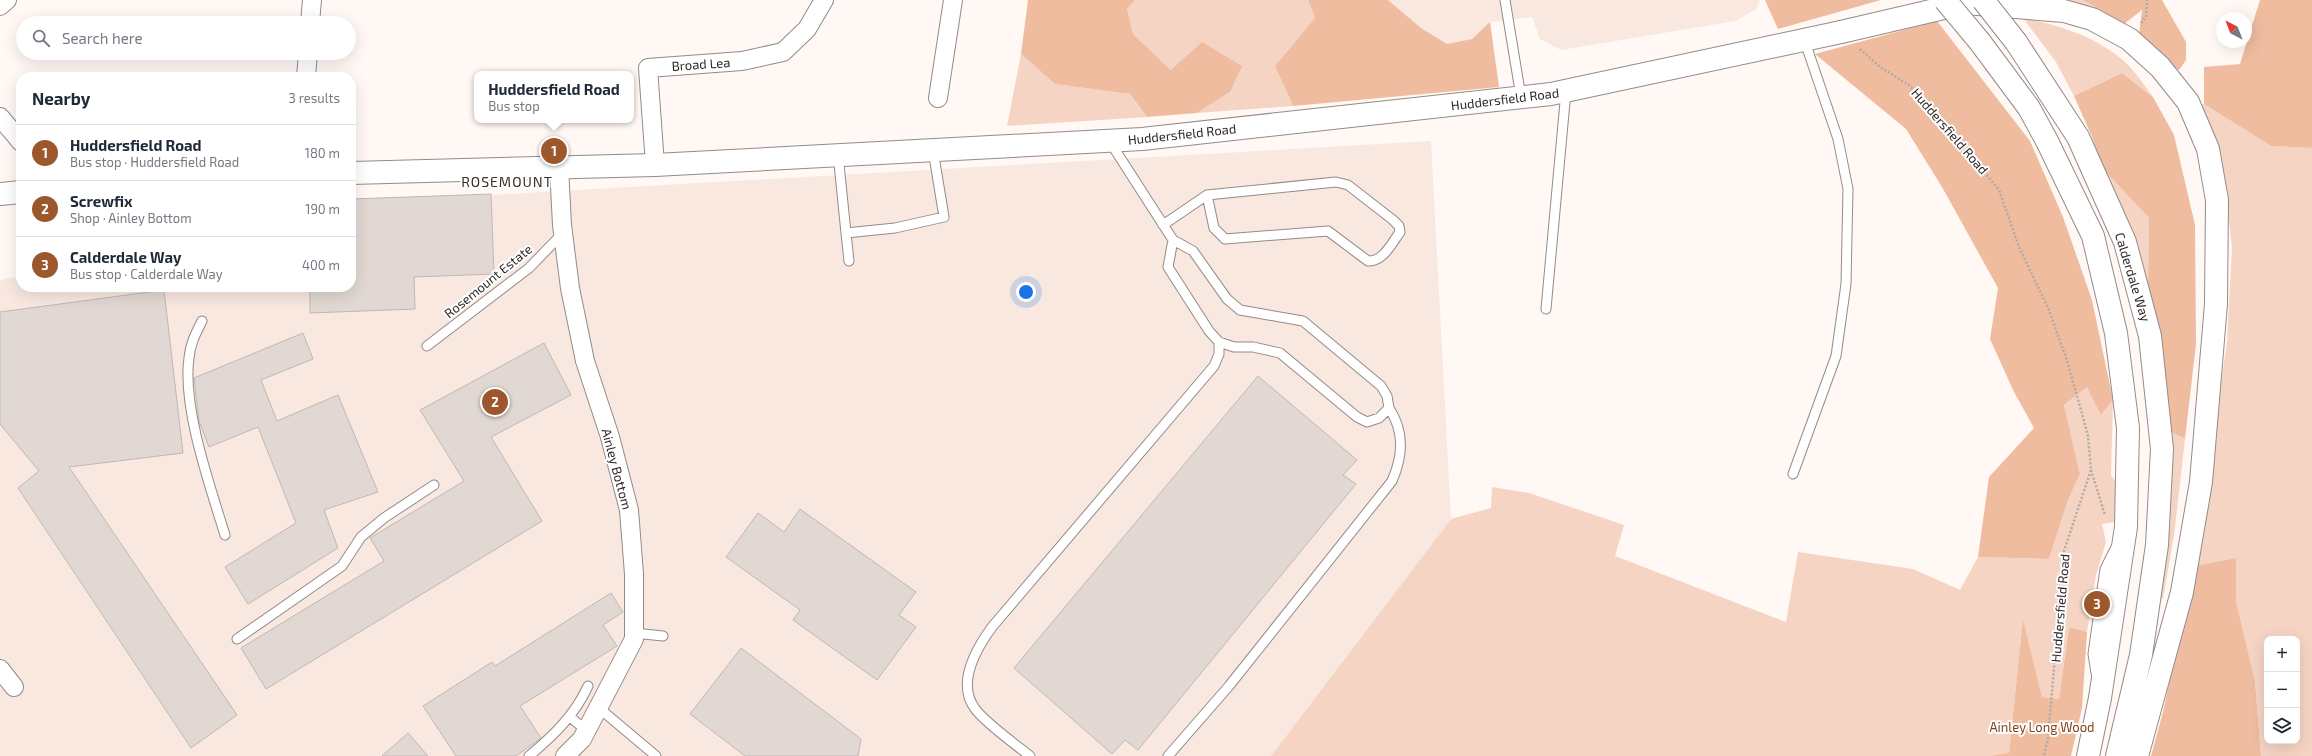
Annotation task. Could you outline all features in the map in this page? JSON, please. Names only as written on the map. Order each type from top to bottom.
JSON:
[{"type":"main road","name":"Calderdale Way","points":[[1945,0],[1980,42],[2029,108],[2047,141],[2093,236],[2116,333],[2128,428],[2126,526],[2100,698],[2088,756]]},
{"type":"main road","name":"Calderdale Way","points":[[1983,0],[2016,42],[2078,137],[2125,242],[2150,336],[2162,449],[2157,545],[2141,655],[2117,756]]},
{"type":"main road","points":[[1841,32],[1965,3],[2064,11],[2092,19],[2129,39],[2160,67],[2188,102],[2208,149],[2217,200],[2216,296],[2201,482],[2182,592],[2137,756]]},
{"type":"main road","name":"Huddersfield Road","points":[[356,173],[655,165],[838,154],[1142,139],[1521,98],[1566,91],[1841,32]]},
{"type":"main road","points":[[0,194],[16,192]]},
{"type":"street","points":[[0,6],[7,0]]},
{"type":"street","points":[[311,16],[312,0]]},
{"type":"street","name":"Broad Lea","points":[[655,165],[648,68],[742,61],[783,52],[808,29],[824,0]]},
{"type":"street","points":[[938,98],[953,0]]},
{"type":"street","points":[[306,72],[307,60]]},
{"type":"street","points":[[1,119],[16,136]]},
{"type":"street","name":"Ainley Bottom","points":[[559,167],[563,233],[570,288],[585,361],[610,437],[629,510],[634,574],[634,639],[587,731],[582,739],[565,756]]},
{"type":"street","points":[[0,669],[14,687]]},
{"type":"lane","points":[[1504,0],[1521,98]]},
{"type":"lane","points":[[1792,474],[1836,356],[1846,284],[1848,189],[1838,139],[1804,40]]},
{"type":"lane","points":[[1546,309],[1566,91]]},
{"type":"lane","points":[[1109,140],[1174,240],[1193,251],[1227,298],[1240,310],[1303,321],[1381,386],[1387,396],[1389,408],[1396,418],[1401,442],[1400,461],[1392,481],[1228,686],[1168,756]]},
{"type":"lane","points":[[846,233],[895,228],[944,217],[933,149]]},
{"type":"lane","points":[[838,154],[849,261]]},
{"type":"lane","points":[[1164,225],[1207,195],[1336,182],[1348,185],[1387,215],[1399,226],[1400,232],[1380,258],[1374,262],[1368,262],[1328,231],[1225,239],[1214,228],[1207,195]]},
{"type":"lane","name":"Rosemount Estate","points":[[427,346],[529,268],[563,233]]},
{"type":"lane","points":[[1174,240],[1168,267],[1209,330],[1220,342],[1234,347],[1253,347],[1280,353],[1357,417],[1367,422],[1379,418],[1389,408]]},
{"type":"lane","points":[[202,321],[193,339],[188,358],[187,386],[197,437],[225,535]]},
{"type":"lane","points":[[1030,756],[976,710],[967,687],[974,656],[979,645],[992,627],[1044,565],[1214,366],[1219,354],[1220,342]]},
{"type":"lane","points":[[237,639],[342,566],[361,537],[384,518],[434,485]]},
{"type":"lane","points":[[634,633],[663,636]]},
{"type":"lane","points":[[530,756],[570,717],[582,700],[588,686]]},
{"type":"lane","points":[[599,708],[656,756]]},
{"type":"lane","points":[[570,717],[587,731]]},
{"type":"path","name":"Huddersfield Road","points":[[1841,32],[1880,67],[1909,85],[1999,190],[2019,247],[2049,310],[2067,361],[2088,436],[2091,470],[2064,551],[2048,738],[2044,756]]},
{"type":"path","points":[[2091,470],[2105,518]]},
{"type":"shaded area","points":[[1135,0],[1308,0],[1315,18],[1275,66],[1293,106],[1197,113],[1230,92],[1171,70],[1133,34],[1127,9]]},
{"type":"shaded area","points":[[1388,0],[1760,0],[1756,9],[1736,21],[1561,50],[1540,39],[1532,17],[1490,22],[1472,39],[1447,44],[1421,28]]},
{"type":"shaded area","points":[[2070,0],[2083,0],[2105,13]]},
{"type":"shaded area","points":[[2023,18],[2063,28],[2101,45],[2128,65],[2153,97],[2122,73],[2074,96],[2056,62]]},
{"type":"shaded area","points":[[1021,54],[1055,84],[1130,94],[1147,117],[1007,126]]},
{"type":"shaded area","points":[[2204,104],[2271,146],[2312,148],[2312,756],[2261,756],[2255,681],[2236,601],[2236,558],[2194,566],[2227,342],[2232,247],[2226,194],[2201,105]]},
{"type":"shaded area","points":[[1431,141],[1451,519],[1271,756],[0,756],[0,280],[16,277],[16,292],[356,292],[356,203]]},
{"type":"shaded area","points":[[2103,169],[2149,218],[2148,286]]},
{"type":"shaded area","points":[[2087,387],[2102,414],[2113,400],[2111,475],[2116,483],[2115,522],[2102,524],[2106,542],[2096,575],[2087,632],[2069,627],[2059,699],[2042,697],[2023,620],[2009,754],[1989,756],[1271,756],[1451,519],[1491,508],[1492,487],[1529,493],[1624,525],[1615,556],[1786,622],[1798,552],[1913,569],[1960,590],[1978,557],[2049,559],[2068,500],[2080,474],[2064,405]]},
{"type":"shaded area","points":[[2167,430],[2185,439],[2174,536],[2163,598],[2159,599]]},
{"type":"green space","points":[[1028,0],[1135,0],[1127,9],[1133,34],[1171,70],[1202,42],[1242,66],[1230,92],[1197,113],[1147,117],[1130,94],[1055,84],[1021,54]]},
{"type":"green space","points":[[1308,0],[1388,0],[1421,28],[1447,44],[1472,39],[1490,22],[1499,87],[1293,106],[1275,66],[1315,18]]},
{"type":"green space","points":[[1765,0],[1881,0],[1778,29]]},
{"type":"green space","points":[[2083,0],[2162,0],[2186,42],[2186,60],[2179,70],[2164,61],[2139,35],[2142,10],[2124,24]]},
{"type":"green space","points":[[2260,0],[2312,0],[2312,148],[2271,146],[2204,104],[2204,67],[2240,64],[2245,48],[2252,48],[2252,26]]},
{"type":"green space","points":[[1937,21],[2030,141],[2063,217],[2092,300],[2113,400],[2101,415],[2087,387],[2064,405],[2080,474],[2068,500],[2049,559],[1978,557],[1989,477],[2034,428],[2014,392],[1990,339],[1998,288],[1942,187],[1906,129],[1815,54]]},
{"type":"green space","points":[[2122,73],[2153,97],[2174,135],[2195,225],[2196,344],[2185,439],[2167,430],[2148,286],[2149,218],[2103,169],[2092,137],[2074,96]]},
{"type":"green space","points":[[2236,558],[2236,601],[2255,681],[2261,756],[2151,756],[2163,712],[2194,566]]},
{"type":"green space","name":"Ainley Long Wood","points":[[2023,619],[2042,697],[2059,699],[2069,627],[2087,632],[2082,708],[2071,756],[1989,756],[2009,753]]},
{"type":"building","points":[[491,194],[494,274],[414,277],[415,309],[310,313],[310,292],[356,292],[356,199]]},
{"type":"building","points":[[149,292],[164,292],[183,453],[69,467],[237,715],[191,748],[18,488],[39,471],[0,424],[0,312]]},
{"type":"building","points":[[303,333],[313,359],[261,380],[277,421],[338,395],[378,492],[324,510],[338,548],[248,604],[225,567],[296,523],[258,427],[209,447],[199,421],[194,378]]},
{"type":"building","points":[[544,343],[571,395],[491,437],[542,521],[266,689],[241,648],[384,561],[370,538],[464,481],[420,410]]},
{"type":"building","points":[[1258,376],[1357,460],[1343,475],[1356,484],[1138,750],[1125,740],[1112,754],[1014,668]]},
{"type":"building","points":[[800,509],[916,592],[899,615],[916,627],[877,680],[793,620],[800,610],[726,557],[758,513],[784,532]]},
{"type":"building","points":[[611,593],[623,612],[603,625],[617,646],[520,706],[541,738],[516,756],[456,756],[423,706],[492,662],[495,666]]},
{"type":"building","points":[[741,648],[861,739],[858,756],[745,756],[690,714]]},
{"type":"building","points":[[408,733],[428,756],[382,756]]},
{"type":"place","name":"Huddersfield Road","points":[[554,151]]},
{"type":"place","name":"Screwfix","points":[[495,402]]},
{"type":"place","name":"Calderdale Way","points":[[2097,604]]},
{"type":"district","name":"ROSEMOUNT","points":[[507,181]]}]
